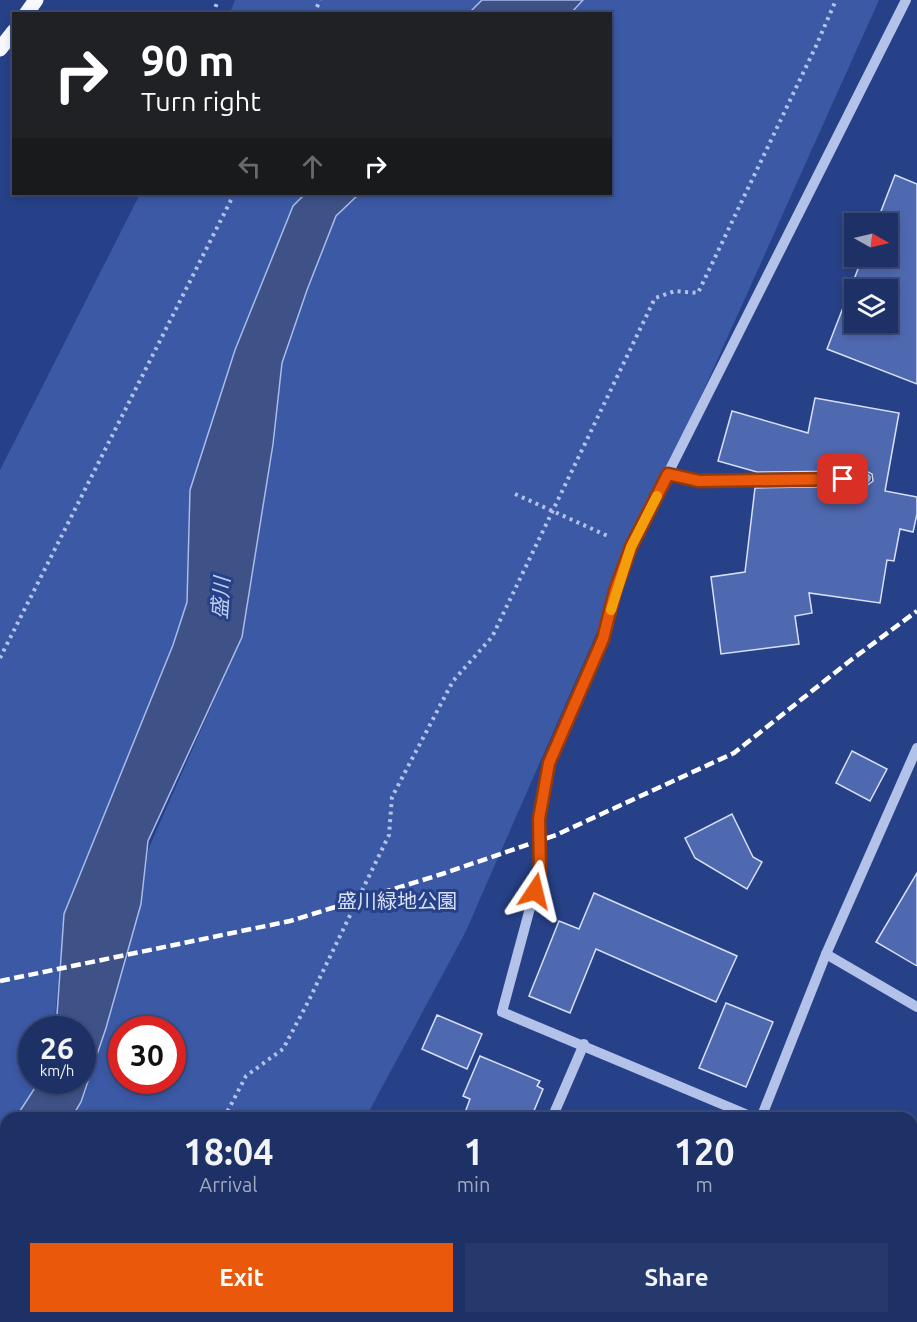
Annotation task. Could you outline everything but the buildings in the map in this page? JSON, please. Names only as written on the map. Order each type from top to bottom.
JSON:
[{"type":"main road","points":[[0,49],[12,34]]},
{"type":"street","points":[[739,1112],[618,1062],[584,1044],[502,1012],[540,871],[539,819],[549,763],[603,639],[615,591],[631,547],[906,0]]},
{"type":"street","points":[[668,474],[699,481],[866,478]]},
{"type":"street","points":[[762,1112],[826,954],[917,748]]},
{"type":"street","points":[[826,954],[917,1007]]},
{"type":"street","points":[[555,1112],[584,1044]]},
{"type":"path","points":[[227,1112],[246,1076],[283,1049],[308,1002],[389,835],[392,797],[453,681],[492,637],[655,298],[675,291],[698,293],[836,0]]},
{"type":"path","points":[[0,658],[233,195]]},
{"type":"path","points":[[515,494],[631,547]]},
{"type":"green space","points":[[235,0],[482,0],[470,12],[230,12]]},
{"type":"green space","name":"盛川緑地公園","points":[[583,0],[879,0],[684,434],[465,933],[369,1112],[75,1112],[84,1094],[96,1094],[96,1058],[108,1021],[108,1094],[186,1094],[186,1016],[109,1016],[141,904],[148,850],[242,637],[273,444],[282,363],[336,216],[358,195],[612,195],[612,12],[572,12]]},
{"type":"green space","points":[[139,195],[304,195],[293,206],[235,350],[190,490],[187,602],[173,645],[64,913],[55,1016],[18,1016],[18,1094],[31,1094],[19,1112],[0,1112],[0,470]]},
{"type":"water","points":[[482,0],[583,0],[572,12],[470,12]]},
{"type":"water","name":"盛川","points":[[304,195],[358,195],[336,216],[282,363],[273,444],[242,637],[148,841],[141,904],[96,1058],[96,1016],[57,1016],[64,914],[173,645],[187,602],[190,490],[235,350],[293,206]]},
{"type":"water","points":[[31,1094],[84,1094],[75,1112],[19,1112]]},
{"type":"railway","points":[[0,981],[290,921],[442,874],[556,835],[734,753],[917,611]]},
{"type":"slow traffic","points":[[611,610],[615,591],[631,547],[657,496]]},
{"type":"route","points":[[535,891],[540,871],[539,819],[549,763],[603,639],[615,591],[631,547],[668,474],[699,481],[843,479]]}]
